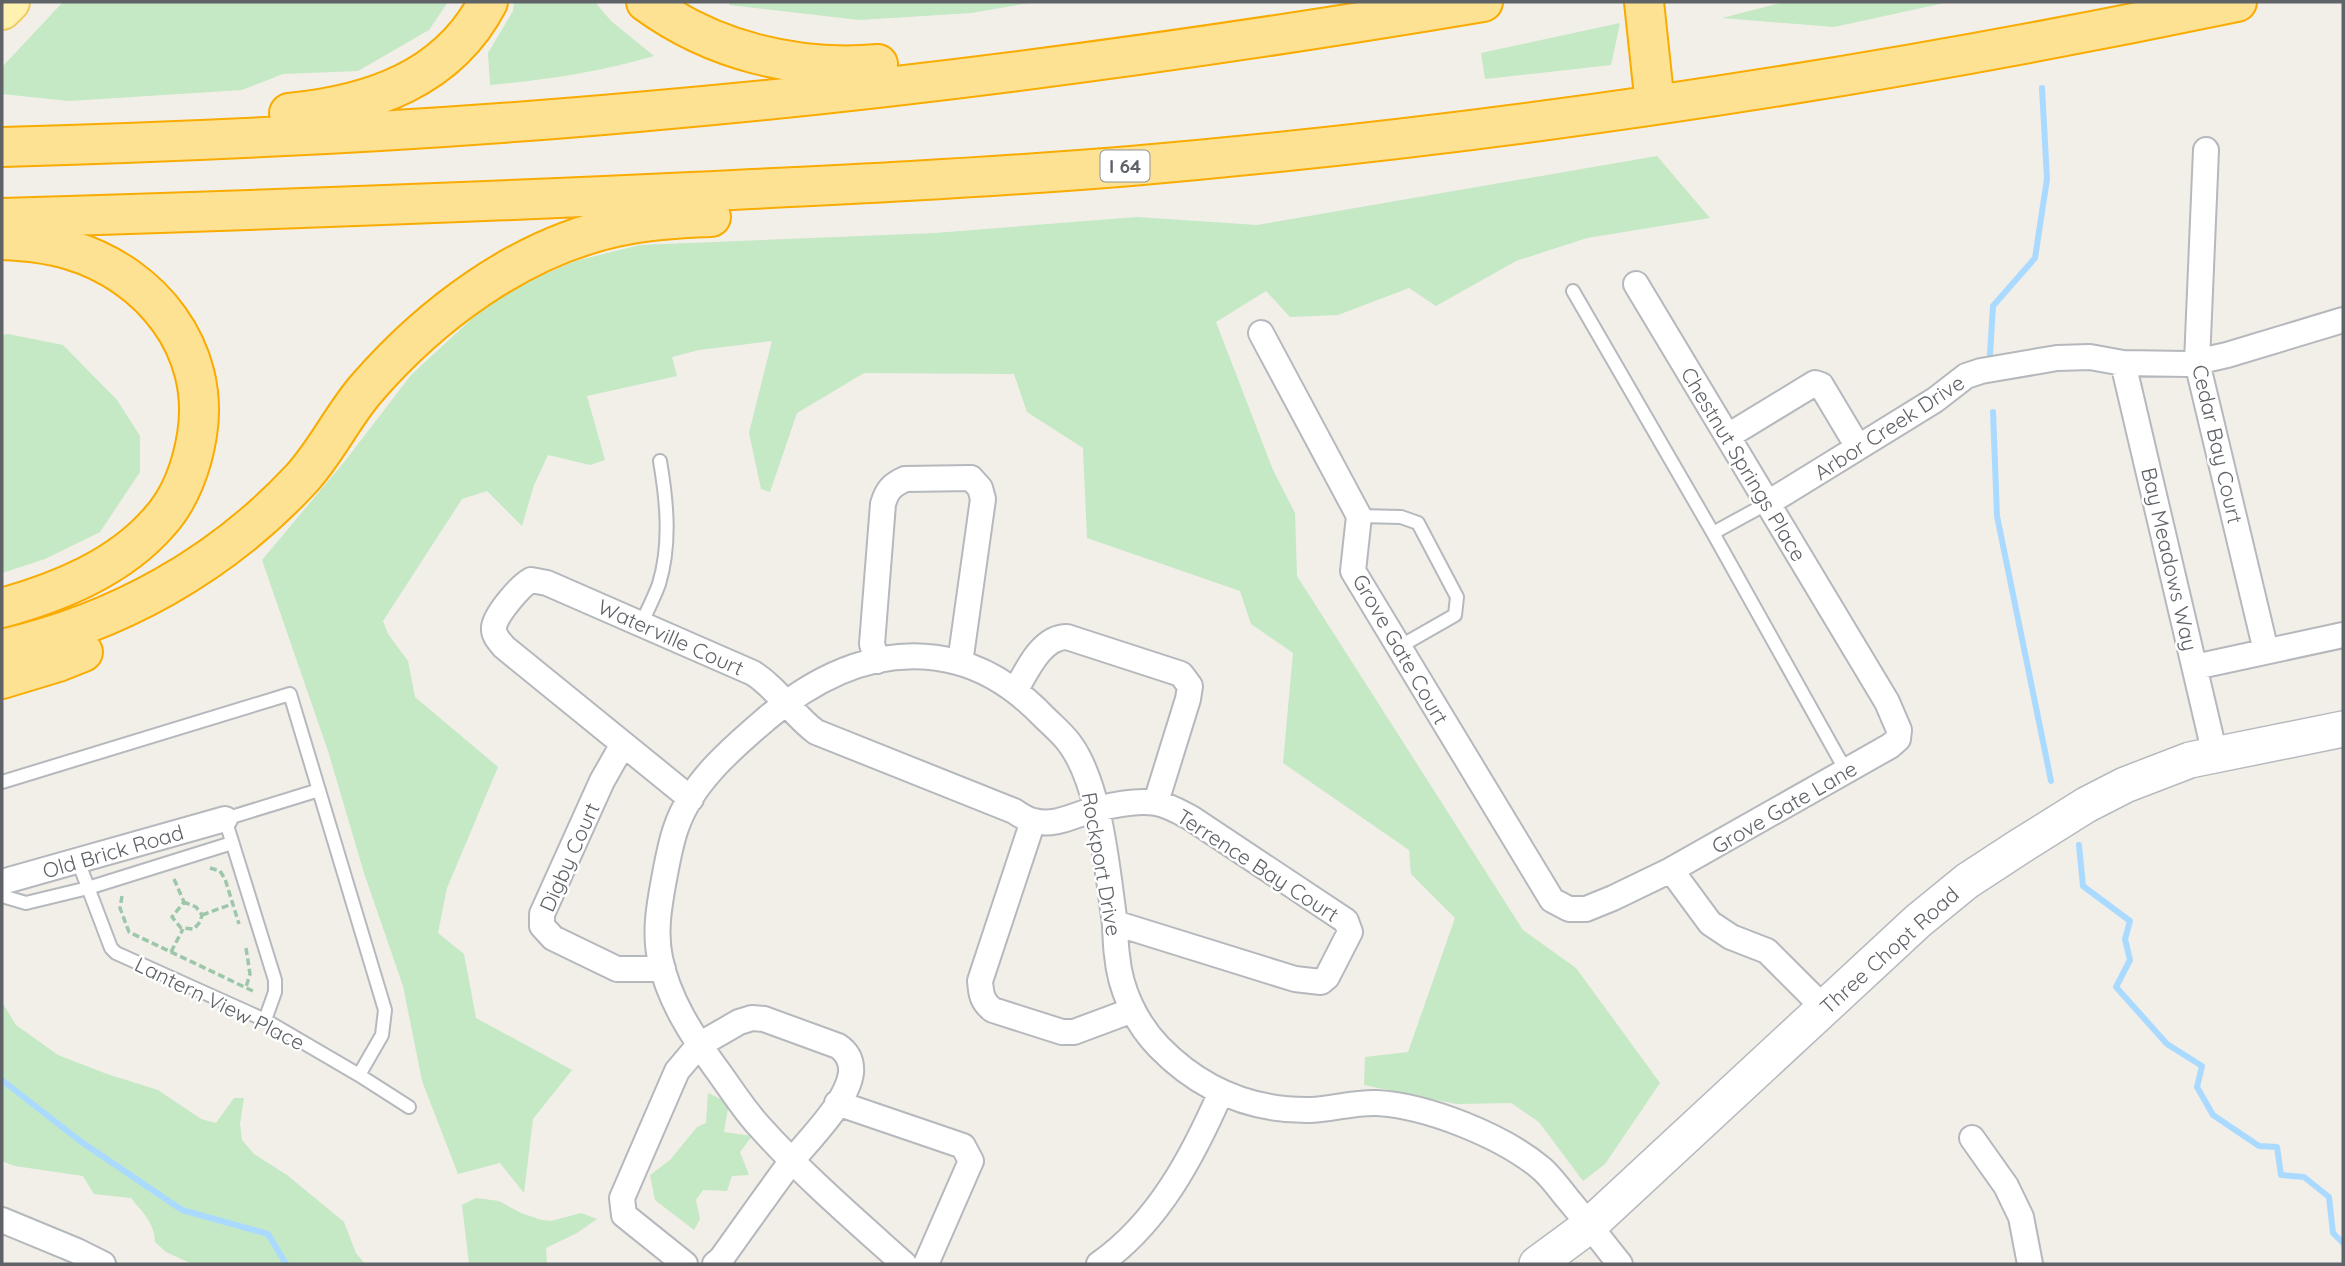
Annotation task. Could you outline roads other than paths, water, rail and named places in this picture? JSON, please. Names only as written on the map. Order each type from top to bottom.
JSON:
[{"type":"highway","points":[[75,145],[192,119],[330,109],[360,102],[424,73],[442,61],[474,27],[488,2]]},
{"type":"highway","points":[[646,2],[695,32],[717,41],[765,57],[814,65],[860,66],[971,56],[1149,54]]},
{"type":"highway","points":[[5,147],[379,132],[638,112],[927,83],[1149,54],[1483,2]]},
{"type":"highway","points":[[1644,2],[1655,105]]},
{"type":"highway","name":"I 64","points":[[2,218],[465,203],[947,180],[1352,144],[1655,105],[1809,81],[2237,2]]},
{"type":"highway","points":[[2,679],[58,662],[139,626],[165,610],[238,554],[302,478],[365,391],[422,332],[481,288],[548,251],[599,232],[635,224],[686,218],[835,210],[947,180]]},
{"type":"highway","points":[[2,240],[50,245],[86,255],[118,271],[147,293],[172,322],[190,359],[199,396],[199,419],[194,449],[176,499],[161,521],[124,553],[76,582],[2,608]]},
{"type":"highway","points":[[2,649],[80,628],[116,613],[181,579],[231,543],[302,478]]},
{"type":"main road","points":[[2,10],[10,2]]},
{"type":"main road","name":"Three Chopt Road","points":[[1536,1264],[1590,1225],[1917,921],[1967,881],[2087,805],[2125,785],[2190,760],[2343,729]]},
{"type":"street","name":"Cedar Bay Court","points":[[2206,150],[2197,362],[2266,652]]},
{"type":"street","name":"Chestnut Springs Place","points":[[1636,284],[1853,644]]},
{"type":"street","name":"Arbor Creek Drive","points":[[1768,503],[1935,401],[1966,376],[1981,371],[2057,358],[2090,357],[2123,363],[2187,364],[2343,320]]},
{"type":"street","points":[[1261,333],[1359,516]]},
{"type":"street","name":"Bay Meadows Way","points":[[2123,363],[2215,755]]},
{"type":"street","points":[[1728,436],[1815,383],[1821,385],[1858,447]]},
{"type":"street","points":[[877,661],[872,644],[883,504],[887,491],[895,483],[905,479],[971,478],[980,488],[983,499],[960,663]]},
{"type":"street","name":"Grove Gate Court","points":[[1359,516],[1353,571],[1552,900],[1569,909]]},
{"type":"street","name":"Waterville Court","points":[[691,799],[495,637],[494,628],[500,616],[523,584],[531,580],[547,583],[753,673],[769,683],[805,724],[816,732],[1002,806],[1032,821],[1050,823],[1096,809]]},
{"type":"street","points":[[2195,667],[2343,635]]},
{"type":"street","points":[[1015,691],[1040,652],[1050,640],[1057,637],[1066,637],[1181,674],[1190,686],[1188,699],[1156,802]]},
{"type":"street","name":"Grove Gate Lane","points":[[1569,909],[1586,909],[1671,870],[1898,739],[1899,730],[1887,702],[1853,644]]},
{"type":"street","name":"Rockport Drive","points":[[904,1264],[758,1126],[699,1045],[677,1007],[663,969],[657,939],[660,901],[677,824],[711,771],[743,739],[796,694],[841,670],[877,661],[912,657],[960,663],[989,674],[1038,710],[1071,745],[1085,773],[1096,809],[1115,923],[1121,986],[1152,1040],[1175,1063],[1198,1081],[1252,1105],[1312,1110],[1377,1103],[1417,1110],[1465,1124],[1502,1143],[1542,1169],[1620,1264]]},
{"type":"street","name":"Digby Court","points":[[622,744],[602,781],[542,914],[542,926],[553,938],[617,969],[663,969]]},
{"type":"street","name":"Terrence Bay Court","points":[[1096,809],[1156,802],[1191,818],[1346,921],[1350,932],[1327,977],[1321,982],[1295,979],[1115,923]]},
{"type":"street","points":[[1032,821],[980,981],[981,995],[986,1005],[993,1010],[1062,1032],[1074,1032],[1133,1010]]},
{"type":"street","name":"Old Brick Road","points":[[3,891],[78,861],[229,831]]},
{"type":"street","points":[[1671,870],[1710,923],[1731,937],[1767,951],[1824,1008]]},
{"type":"street","points":[[685,1264],[624,1214],[622,1198],[677,1071],[699,1045],[739,1022],[752,1018],[838,1046],[849,1057],[851,1072],[847,1086],[828,1118],[715,1264]]},
{"type":"street","points":[[1100,1264],[1114,1254],[1150,1217],[1193,1152],[1221,1092]]},
{"type":"street","points":[[837,1103],[963,1146],[969,1153],[971,1161],[926,1264]]},
{"type":"street","points":[[1972,1138],[2006,1186],[2021,1217],[2029,1264]]},
{"type":"street","points":[[2,1220],[70,1257],[103,1264]]},
{"type":"lane","points":[[1573,292],[1713,533],[1846,771]]},
{"type":"lane","points":[[641,624],[658,585],[666,548],[667,502],[660,461]]},
{"type":"lane","points":[[1713,533],[1768,503]]},
{"type":"lane","points":[[1359,516],[1401,517],[1418,523],[1457,597],[1455,615],[1399,646]]},
{"type":"lane","points":[[2,782],[290,694],[385,1010],[382,1035],[359,1074]]},
{"type":"lane","points":[[3,891],[26,903],[88,888],[229,831],[319,790]]},
{"type":"lane","points":[[229,831],[275,980],[275,992],[264,1020]]},
{"type":"lane","name":"Lantern View Place","points":[[78,861],[111,948],[116,953],[264,1020],[359,1074],[409,1107]]},
{"type":"waterway","points":[[1990,354],[1993,306],[2035,258],[2047,179],[2042,88]]},
{"type":"waterway","points":[[1993,412],[1997,516],[2051,781]]},
{"type":"waterway","points":[[2079,845],[2083,886],[2130,921],[2125,939],[2130,960],[2116,987],[2167,1044],[2202,1066],[2197,1087],[2213,1115],[2259,1146],[2277,1147],[2281,1175],[2304,1177],[2329,1197],[2333,1233],[2343,1243]]},
{"type":"waterway","points":[[2,1080],[80,1141],[182,1210],[268,1234],[286,1264]]}]
